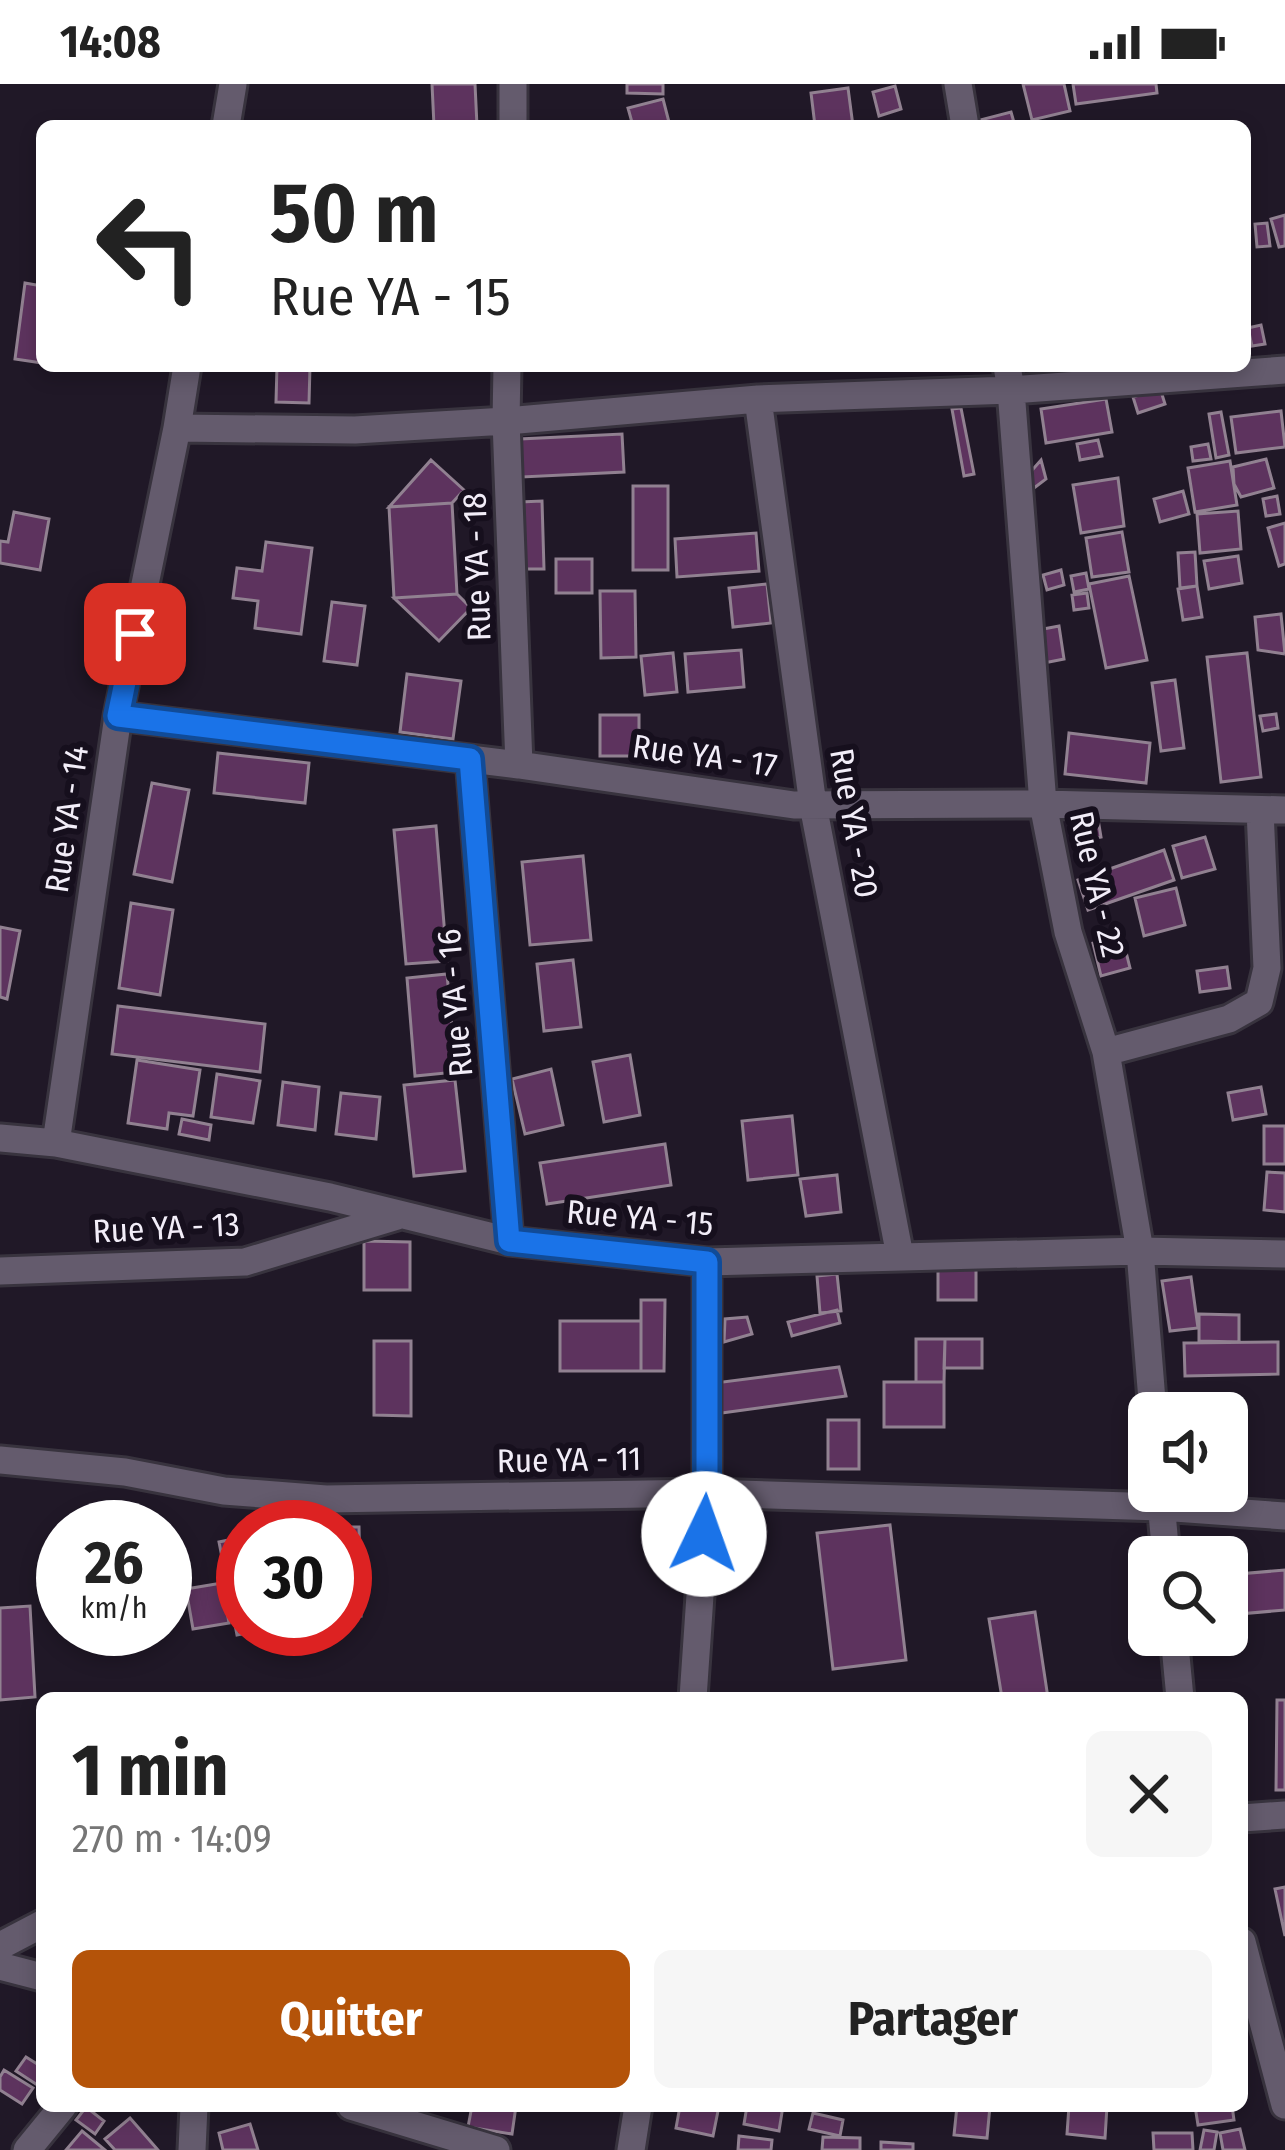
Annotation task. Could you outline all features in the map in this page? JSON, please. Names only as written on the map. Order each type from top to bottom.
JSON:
[{"type":"street","points":[[227,120],[233,84]]},
{"type":"street","points":[[513,120],[514,84]]},
{"type":"street","points":[[958,84],[964,120]]},
{"type":"street","points":[[1251,371],[1285,370]]},
{"type":"street","name":"Rue YA - 14","points":[[56,1143],[118,716],[186,372]]},
{"type":"street","name":"Rue YA - 18","points":[[507,372],[519,765]]},
{"type":"street","points":[[177,428],[355,430],[506,422],[1009,378],[1216,372]]},
{"type":"street","name":"Rue YA - 22","points":[[1009,378],[1043,804],[1068,932],[1106,1052],[1140,1251],[1151,1392]]},
{"type":"street","name":"Rue YA - 20","points":[[758,399],[813,805],[900,1256]]},
{"type":"street","name":"Rue YA - 17","points":[[118,716],[813,805],[1273,810]]},
{"type":"street","name":"Rue YA - 16","points":[[470,759],[509,1241]]},
{"type":"street","points":[[1106,1052],[1229,1019],[1258,1002],[1268,968],[1273,810]]},
{"type":"street","name":"Rue YA - 15","points":[[0,1138],[56,1143],[330,1197],[509,1241],[707,1262],[1140,1251],[1285,1254]]},
{"type":"street","name":"Rue YA - 13","points":[[0,1271],[245,1262],[400,1214]]},
{"type":"street","points":[[693,1692],[707,1493],[707,1262]]},
{"type":"street","name":"Rue YA - 11","points":[[0,1460],[125,1472],[224,1491],[326,1498],[707,1493],[1128,1499]]},
{"type":"street","name":"Rue YA - 11","points":[[1248,1511],[1285,1516]]},
{"type":"street","points":[[1176,1656],[1179,1692]]},
{"type":"street","points":[[1248,1818],[1285,1815]]},
{"type":"street","points":[[0,1946],[36,1927]]},
{"type":"street","points":[[1248,1964],[1285,2102]]},
{"type":"street","points":[[0,1966],[36,1975]]},
{"type":"street","points":[[27,2150],[58,2112]]},
{"type":"street","points":[[192,2150],[194,2112]]},
{"type":"street","points":[[371,2112],[496,2150]]},
{"type":"street","points":[[631,2150],[637,2112]]},
{"type":"building","points":[[432,84],[475,84],[477,120],[434,120]]},
{"type":"building","points":[[627,84],[663,84],[663,94],[627,93]]},
{"type":"building","points":[[1023,84],[1064,84],[1070,111],[1032,120]]},
{"type":"building","points":[[1073,84],[1156,84],[1157,93],[1076,104]]},
{"type":"building","points":[[895,86],[901,109],[879,116],[873,92]]},
{"type":"building","points":[[848,88],[852,120],[814,120],[811,93]]},
{"type":"building","points":[[663,99],[668,120],[631,120],[628,108]]},
{"type":"building","points":[[1011,112],[1013,120],[980,120]]},
{"type":"building","points":[[1285,215],[1285,246],[1279,247],[1271,219]]},
{"type":"building","points":[[1267,223],[1270,246],[1257,247],[1255,224]]},
{"type":"building","points":[[25,283],[36,285],[36,362],[15,359]]},
{"type":"building","points":[[1261,325],[1265,344],[1252,346],[1251,327]]},
{"type":"building","points":[[277,372],[310,372],[309,403],[276,402]]},
{"type":"building","points":[[1160,388],[1165,404],[1138,413],[1133,397]]},
{"type":"building","points":[[1106,399],[1112,432],[1046,443],[1041,409]]},
{"type":"building","points":[[961,408],[974,474],[964,476],[952,409]]},
{"type":"building","points":[[1281,411],[1285,447],[1236,453],[1231,417]]},
{"type":"building","points":[[1221,412],[1229,455],[1216,458],[1209,414]]},
{"type":"building","points":[[622,434],[624,472],[522,477],[520,439]]},
{"type":"building","points":[[1098,440],[1102,456],[1080,460],[1077,444]]},
{"type":"building","points":[[1208,444],[1211,459],[1193,461],[1191,447]]},
{"type":"building","points":[[1266,459],[1274,488],[1241,497],[1233,467]]},
{"type":"building","points":[[431,460],[464,490],[452,503],[389,507]]},
{"type":"building","points":[[1041,460],[1046,479],[1030,491],[1027,476]]},
{"type":"building","points":[[1230,461],[1237,505],[1195,512],[1188,468]]},
{"type":"building","points":[[1118,478],[1124,526],[1081,533],[1073,485]]},
{"type":"building","points":[[633,486],[668,486],[668,570],[633,570]]},
{"type":"building","points":[[1183,491],[1189,514],[1160,522],[1154,499]]},
{"type":"building","points":[[1277,496],[1280,514],[1266,516],[1263,499]]},
{"type":"building","points":[[542,501],[544,569],[523,569],[520,502]]},
{"type":"building","points":[[452,503],[457,594],[394,598],[389,507]]},
{"type":"building","points":[[1238,511],[1241,549],[1200,553],[1197,514]]},
{"type":"building","points":[[14,512],[49,519],[40,570],[0,563],[0,541],[8,542]]},
{"type":"building","points":[[1285,523],[1285,564],[1279,566],[1268,528]]},
{"type":"building","points":[[1122,532],[1129,572],[1092,577],[1086,538]]},
{"type":"building","points":[[756,533],[759,571],[677,577],[675,539]]},
{"type":"building","points":[[266,542],[312,548],[301,634],[255,628],[258,601],[233,598],[237,568],[262,571]]},
{"type":"building","points":[[1195,552],[1197,586],[1180,588],[1178,553]]},
{"type":"building","points":[[1238,556],[1242,583],[1209,589],[1204,561]]},
{"type":"building","points":[[556,559],[592,559],[592,593],[556,593]]},
{"type":"building","points":[[1061,570],[1064,585],[1047,590],[1043,575]]},
{"type":"building","points":[[1086,573],[1089,589],[1074,592],[1071,576]]},
{"type":"building","points":[[1129,576],[1147,660],[1106,668],[1089,584]]},
{"type":"building","points":[[767,584],[771,623],[733,627],[729,588]]},
{"type":"building","points":[[1197,586],[1202,617],[1183,620],[1178,589]]},
{"type":"building","points":[[600,591],[635,591],[636,657],[601,658]]},
{"type":"building","points":[[1087,593],[1089,608],[1074,610],[1072,595]]},
{"type":"building","points":[[457,594],[471,608],[439,641],[394,598]]},
{"type":"building","points":[[332,602],[365,606],[357,665],[324,661]]},
{"type":"building","points":[[1281,614],[1285,654],[1258,650],[1255,617]]},
{"type":"building","points":[[1059,626],[1064,659],[1044,663],[1038,630]]},
{"type":"building","points":[[741,650],[744,687],[688,692],[685,654]]},
{"type":"building","points":[[673,653],[677,692],[645,695],[641,656]]},
{"type":"building","points":[[1247,653],[1261,777],[1221,782],[1207,657]]},
{"type":"building","points":[[407,674],[461,681],[453,739],[400,732]]},
{"type":"building","points":[[1175,680],[1184,748],[1161,751],[1152,683]]},
{"type":"building","points":[[1276,714],[1278,728],[1263,731],[1260,716]]},
{"type":"building","points":[[600,715],[639,715],[639,756],[600,756]]},
{"type":"building","points":[[1069,733],[1150,743],[1146,783],[1065,774]]},
{"type":"building","points":[[218,753],[309,763],[305,803],[214,793]]},
{"type":"building","points":[[152,783],[189,790],[172,882],[134,874]]},
{"type":"building","points":[[1097,813],[1101,837],[1081,841],[1077,816]]},
{"type":"building","points":[[436,826],[447,961],[406,964],[394,830]]},
{"type":"building","points":[[1205,837],[1215,869],[1182,878],[1173,846]]},
{"type":"building","points":[[1164,850],[1174,880],[1088,910],[1078,880]]},
{"type":"building","points":[[583,856],[591,940],[530,945],[522,862]]},
{"type":"building","points":[[1176,888],[1185,925],[1144,936],[1135,898]]},
{"type":"building","points":[[131,903],[173,910],[160,995],[119,988]]},
{"type":"building","points":[[0,927],[20,931],[7,999],[0,997]]},
{"type":"building","points":[[1122,936],[1130,968],[1101,976],[1093,943]]},
{"type":"building","points":[[573,960],[581,1027],[544,1031],[537,964]]},
{"type":"building","points":[[1227,967],[1230,988],[1200,992],[1197,971]]},
{"type":"building","points":[[447,974],[456,1072],[415,1076],[407,978]]},
{"type":"building","points":[[118,1006],[265,1024],[260,1072],[112,1054]]},
{"type":"building","points":[[630,1055],[640,1115],[604,1122],[593,1062]]},
{"type":"building","points":[[137,1060],[200,1070],[193,1116],[169,1113],[167,1129],[128,1123]]},
{"type":"building","points":[[551,1069],[563,1125],[525,1134],[512,1079]]},
{"type":"building","points":[[217,1074],[260,1081],[253,1123],[211,1117]]},
{"type":"building","points":[[455,1080],[465,1171],[414,1176],[404,1085]]},
{"type":"building","points":[[283,1082],[319,1087],[315,1130],[278,1125]]},
{"type":"building","points":[[1261,1087],[1266,1114],[1233,1120],[1228,1093]]},
{"type":"building","points":[[341,1093],[380,1097],[376,1139],[336,1134]]},
{"type":"building","points":[[792,1116],[798,1175],[748,1180],[742,1121]]},
{"type":"building","points":[[182,1119],[211,1125],[209,1140],[179,1134]]},
{"type":"building","points":[[1264,1126],[1285,1126],[1285,1164],[1264,1164]]},
{"type":"building","points":[[665,1144],[671,1185],[547,1204],[540,1163]]},
{"type":"building","points":[[1267,1172],[1285,1173],[1285,1212],[1264,1210]]},
{"type":"building","points":[[837,1175],[841,1212],[806,1216],[800,1179]]},
{"type":"building","points":[[364,1241],[410,1242],[410,1290],[364,1290]]},
{"type":"building","points":[[938,1266],[976,1266],[976,1300],[938,1300]]},
{"type":"building","points":[[837,1274],[841,1311],[820,1313],[817,1276]]},
{"type":"building","points":[[1191,1277],[1198,1328],[1170,1331],[1162,1281]]},
{"type":"building","points":[[641,1300],[665,1300],[664,1371],[641,1371]]},
{"type":"building","points":[[837,1310],[840,1323],[792,1336],[788,1322]]},
{"type":"building","points":[[1199,1314],[1239,1315],[1239,1342],[1199,1341]]},
{"type":"building","points":[[747,1317],[752,1334],[724,1342],[725,1319]]},
{"type":"building","points":[[560,1321],[641,1321],[641,1371],[560,1371]]},
{"type":"building","points":[[916,1339],[945,1339],[944,1382],[916,1382]]},
{"type":"building","points":[[945,1339],[982,1339],[982,1368],[944,1368]]},
{"type":"building","points":[[374,1341],[411,1341],[411,1416],[374,1415]]},
{"type":"building","points":[[1278,1342],[1278,1374],[1185,1376],[1184,1343]]},
{"type":"building","points":[[839,1367],[846,1396],[707,1415],[707,1384]]},
{"type":"building","points":[[884,1382],[944,1382],[944,1427],[884,1427]]},
{"type":"building","points":[[828,1420],[859,1420],[859,1469],[828,1469]]},
{"type":"building","points":[[890,1525],[906,1660],[833,1669],[817,1533]]},
{"type":"building","points":[[1285,1570],[1285,1610],[1248,1613],[1248,1573]]},
{"type":"building","points":[[216,1584],[216,1625],[193,1629],[192,1588]]},
{"type":"building","points":[[30,1606],[35,1697],[0,1700],[0,1608]]},
{"type":"building","points":[[1035,1612],[1047,1692],[1001,1692],[989,1619]]},
{"type":"building","points":[[1277,1700],[1285,1700],[1285,1790],[1276,1790]]},
{"type":"building","points":[[1285,1887],[1285,1936],[1275,1889]]},
{"type":"building","points":[[26,2057],[36,2063],[36,2084],[16,2071]]},
{"type":"building","points":[[4,2070],[33,2088],[22,2104],[0,2090]]},
{"type":"building","points":[[82,2112],[92,2112],[104,2121],[95,2134],[76,2120]]},
{"type":"building","points":[[471,2112],[515,2112],[512,2134],[468,2127]]},
{"type":"building","points":[[679,2112],[718,2112],[713,2136],[676,2128]]},
{"type":"building","points":[[746,2112],[782,2112],[779,2131],[744,2124]]},
{"type":"building","points":[[956,2112],[989,2112],[987,2138],[954,2135]]},
{"type":"building","points":[[1069,2112],[1107,2112],[1105,2138],[1067,2134]]},
{"type":"building","points":[[1196,2112],[1233,2112],[1234,2120],[1198,2125]]},
{"type":"building","points":[[813,2113],[843,2120],[840,2136],[809,2129]]},
{"type":"building","points":[[130,2118],[158,2150],[115,2150],[105,2139]]},
{"type":"building","points":[[250,2124],[258,2150],[223,2150],[219,2133]]},
{"type":"building","points":[[1240,2129],[1245,2150],[1223,2150],[1220,2133]]},
{"type":"building","points":[[1204,2130],[1217,2132],[1214,2150],[1200,2150]]},
{"type":"building","points":[[82,2131],[105,2150],[66,2150]]},
{"type":"building","points":[[1153,2133],[1192,2133],[1193,2150],[1154,2150]]},
{"type":"building","points":[[739,2136],[772,2140],[771,2150],[738,2150]]},
{"type":"building","points":[[823,2137],[860,2138],[860,2150],[822,2150]]},
{"type":"building","points":[[881,2142],[913,2144],[913,2150],[881,2150]]},
{"type":"route","points":[[135,634],[118,716],[470,759],[509,1241],[707,1262],[704,1534]]}]
